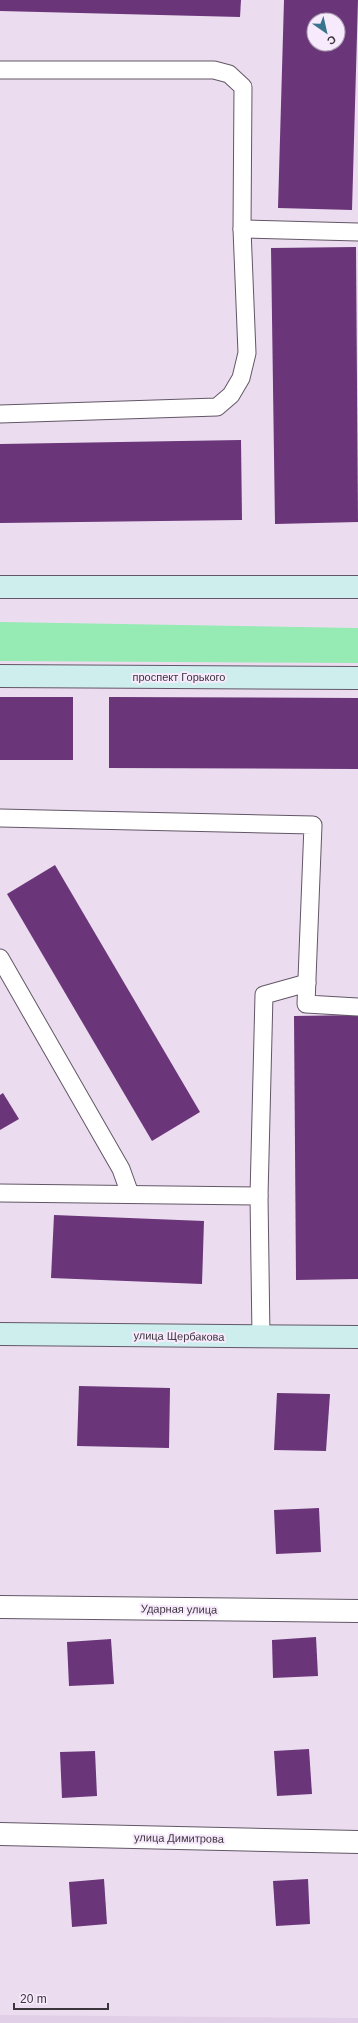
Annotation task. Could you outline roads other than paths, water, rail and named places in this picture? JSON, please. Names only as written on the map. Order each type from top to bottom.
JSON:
[{"type":"street","points":[[0,587],[358,587]]},
{"type":"street","name":"проспект Горького","points":[[0,676],[358,678]]},
{"type":"street","name":"улица Щербакова","points":[[0,1334],[358,1337]]},
{"type":"street","name":"Ударная улица","points":[[0,1607],[358,1611]]},
{"type":"street","name":"улица Димитрова","points":[[0,1834],[358,1842]]},
{"type":"lane","points":[[0,70],[214,70],[229,74],[243,87],[242,229],[247,353],[241,378],[231,395],[217,407],[0,414]]},
{"type":"lane","points":[[242,229],[358,232]]},
{"type":"lane","points":[[0,818],[313,825],[306,1004],[358,1007]]},
{"type":"lane","points":[[0,958],[121,1168],[130,1194]]},
{"type":"lane","points":[[261,1337],[259,1196],[264,995],[307,983]]},
{"type":"lane","points":[[0,1193],[259,1196]]}]
